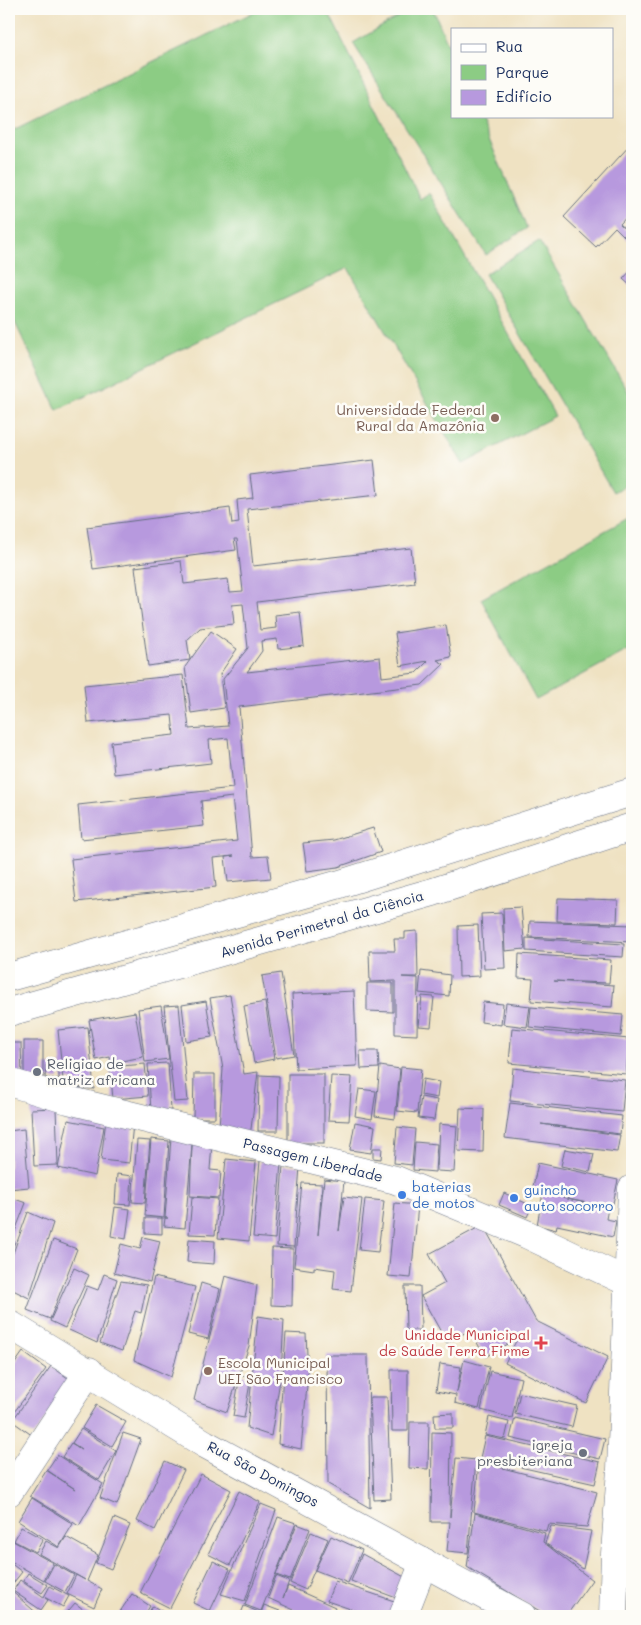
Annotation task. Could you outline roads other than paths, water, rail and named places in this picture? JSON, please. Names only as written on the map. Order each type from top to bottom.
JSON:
[{"type":"street","points":[[9,977],[340,884],[632,792]]},
{"type":"street","name":"Avenida Perimetral da Ciência","points":[[9,1012],[433,892],[632,827]]},
{"type":"street","name":"Passagem Liberdade","points":[[9,1082],[68,1100],[396,1180],[526,1234],[630,1283]]},
{"type":"street","points":[[613,1616],[630,1283],[632,1189]]},
{"type":"street","name":"Rua São Domingos","points":[[9,1324],[89,1371],[205,1444],[522,1616]]},
{"type":"street","points":[[9,1492],[89,1371]]},
{"type":"street","points":[[404,1616],[424,1562]]},
{"type":"place","name":"Universidade Federal Rural da Amazônia","points":[[495,418]]},
{"type":"place","name":"Religiao de matriz africana","points":[[37,1072]]},
{"type":"place","name":"baterias de motos","points":[[402,1195]]},
{"type":"place","name":"guincho auto socorro","points":[[514,1198]]},
{"type":"place","name":"Unidade Municipal de Saúde Terra Firme","points":[[541,1343]]},
{"type":"place","name":"Escola Municipal UEI São Francisco","points":[[208,1371]]},
{"type":"place","name":"igreja presbiteriana","points":[[583,1453]]}]
